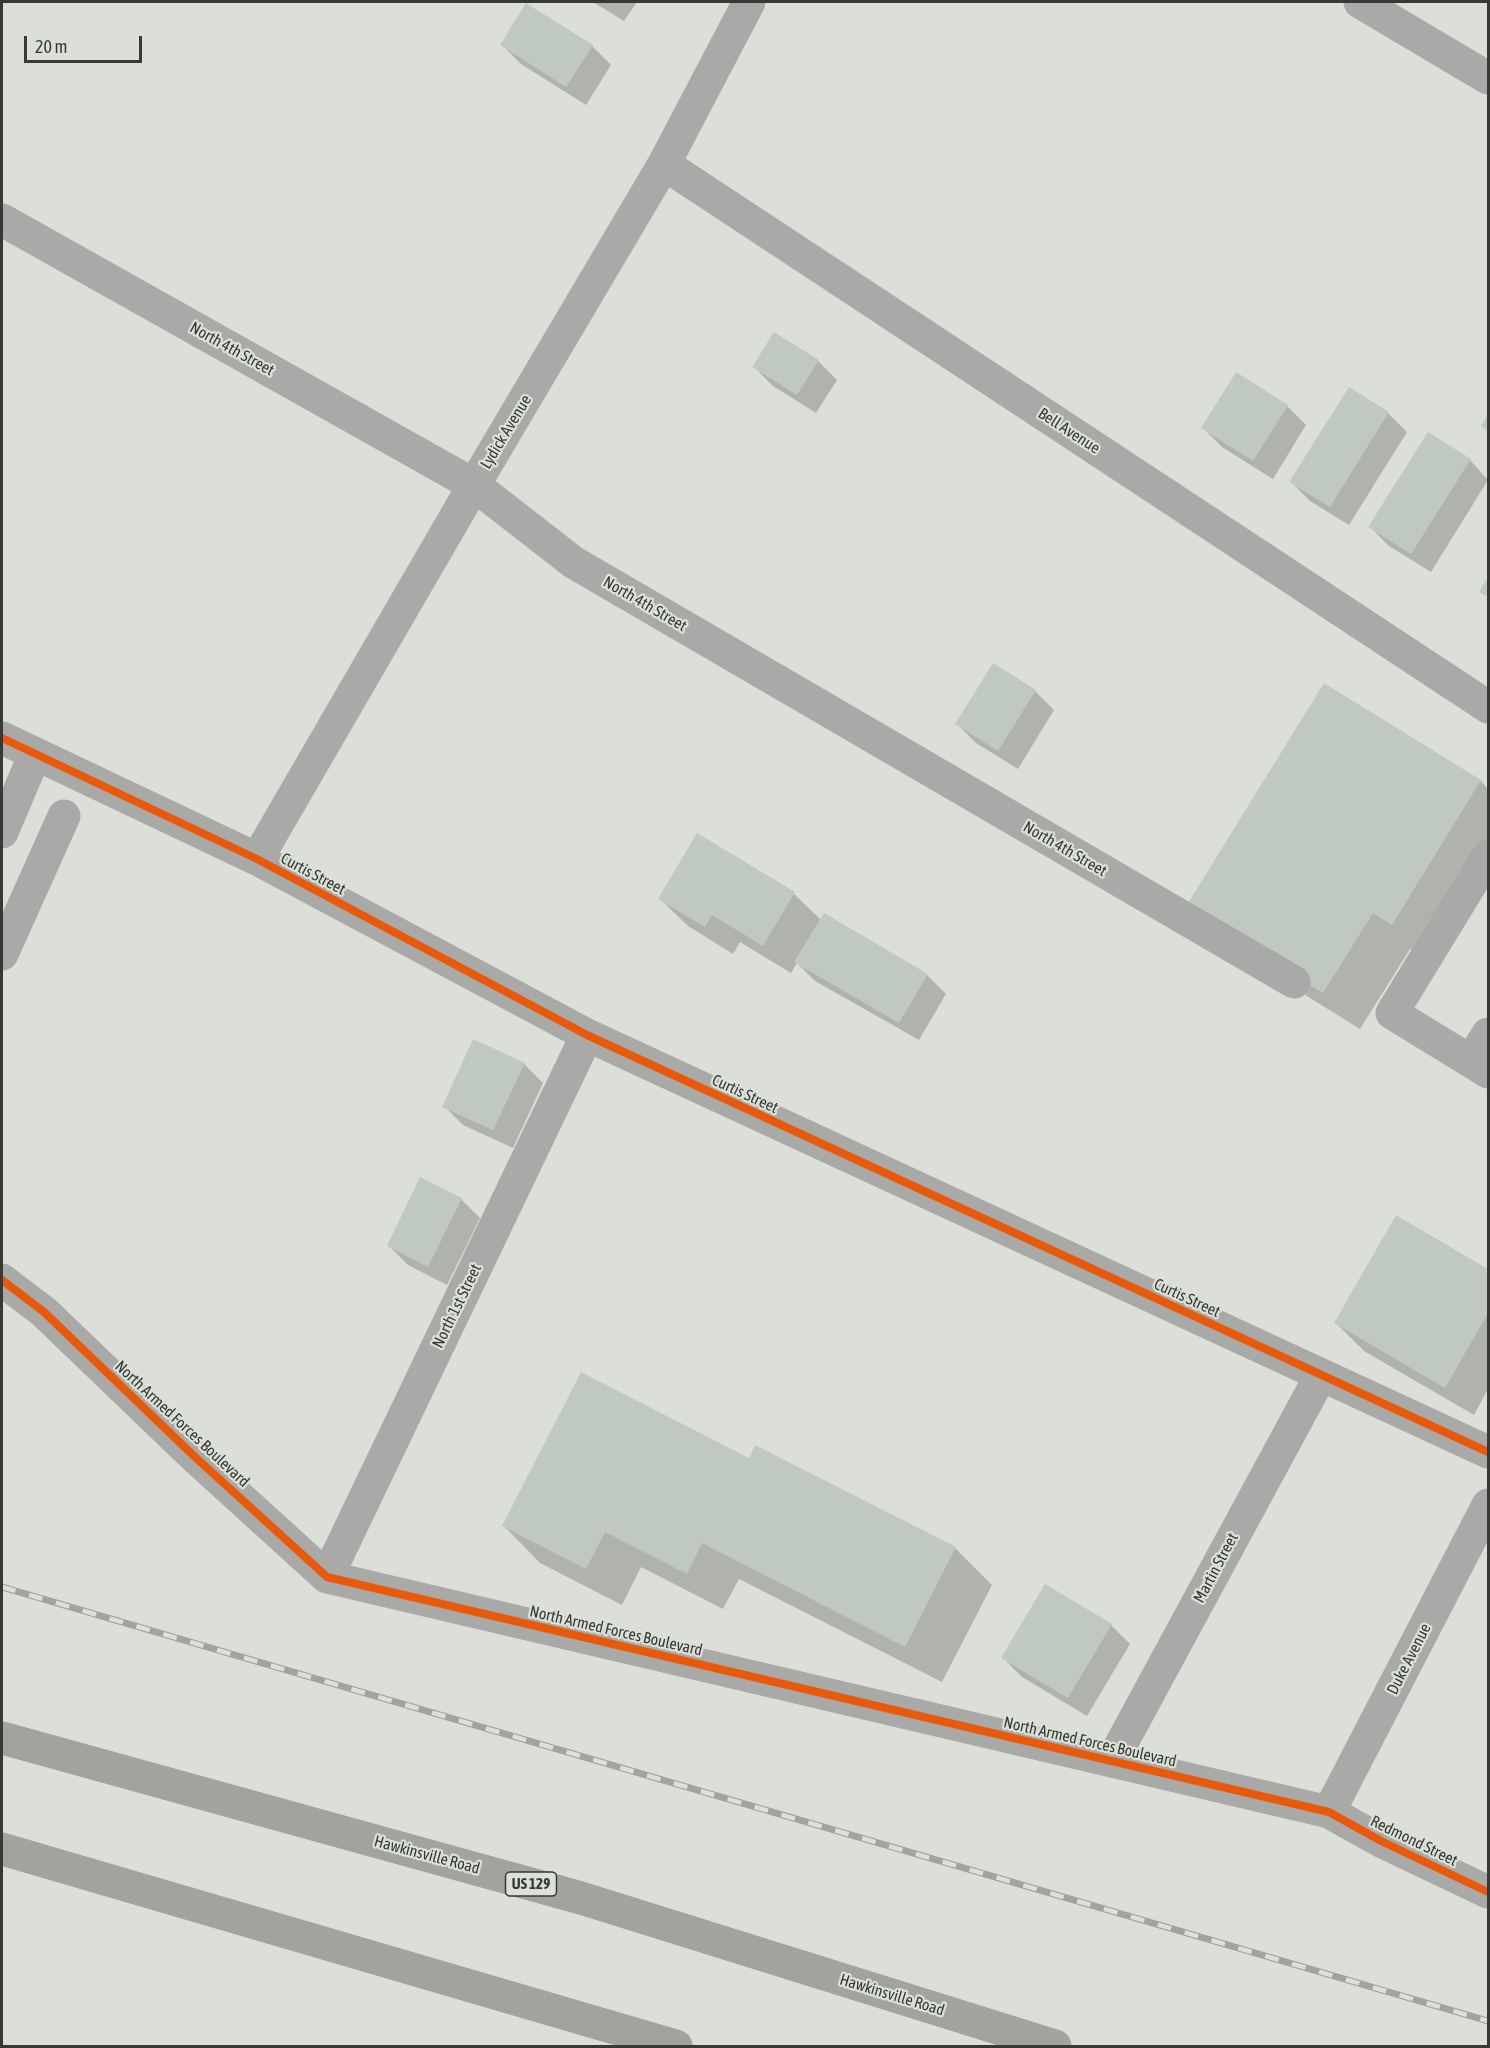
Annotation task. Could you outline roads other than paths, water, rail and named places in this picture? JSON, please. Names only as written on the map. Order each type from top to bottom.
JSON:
[{"type":"main road","name":"Hawkinsville Road","points":[[2,1738],[581,1898],[1055,2046]]},
{"type":"main road","points":[[2,1849],[676,2046]]},
{"type":"street","name":"Lydick Avenue","points":[[257,859],[664,164],[748,2]]},
{"type":"street","points":[[1360,2],[1488,78]]},
{"type":"street","name":"Bell Avenue","points":[[664,164],[1481,702]]},
{"type":"street","name":"North 4th Street","points":[[2,220],[474,485],[573,562],[1294,982]]},
{"type":"street","name":"Curtis Street","points":[[2,738],[257,859],[587,1035],[1488,1452]]},
{"type":"street","points":[[2,832],[35,754]]},
{"type":"street","points":[[2,954],[64,816]]},
{"type":"street","points":[[1488,856],[1392,1013],[1480,1067],[1488,1034]]},
{"type":"street","name":"North 1st Street","points":[[327,1577],[587,1035]]},
{"type":"street","name":"North Armed Forces Boulevard","points":[[2,1280],[44,1312],[195,1457],[327,1577],[1329,1812]]},
{"type":"street","name":"Martin Street","points":[[1112,1761],[1321,1375]]},
{"type":"street","name":"Duke Avenue","points":[[1329,1812],[1488,1505]]},
{"type":"street","name":"Redmond Street","points":[[1329,1812],[1382,1841],[1488,1892]]},
{"type":"railway","points":[[2,1587],[1488,2021]]}]
